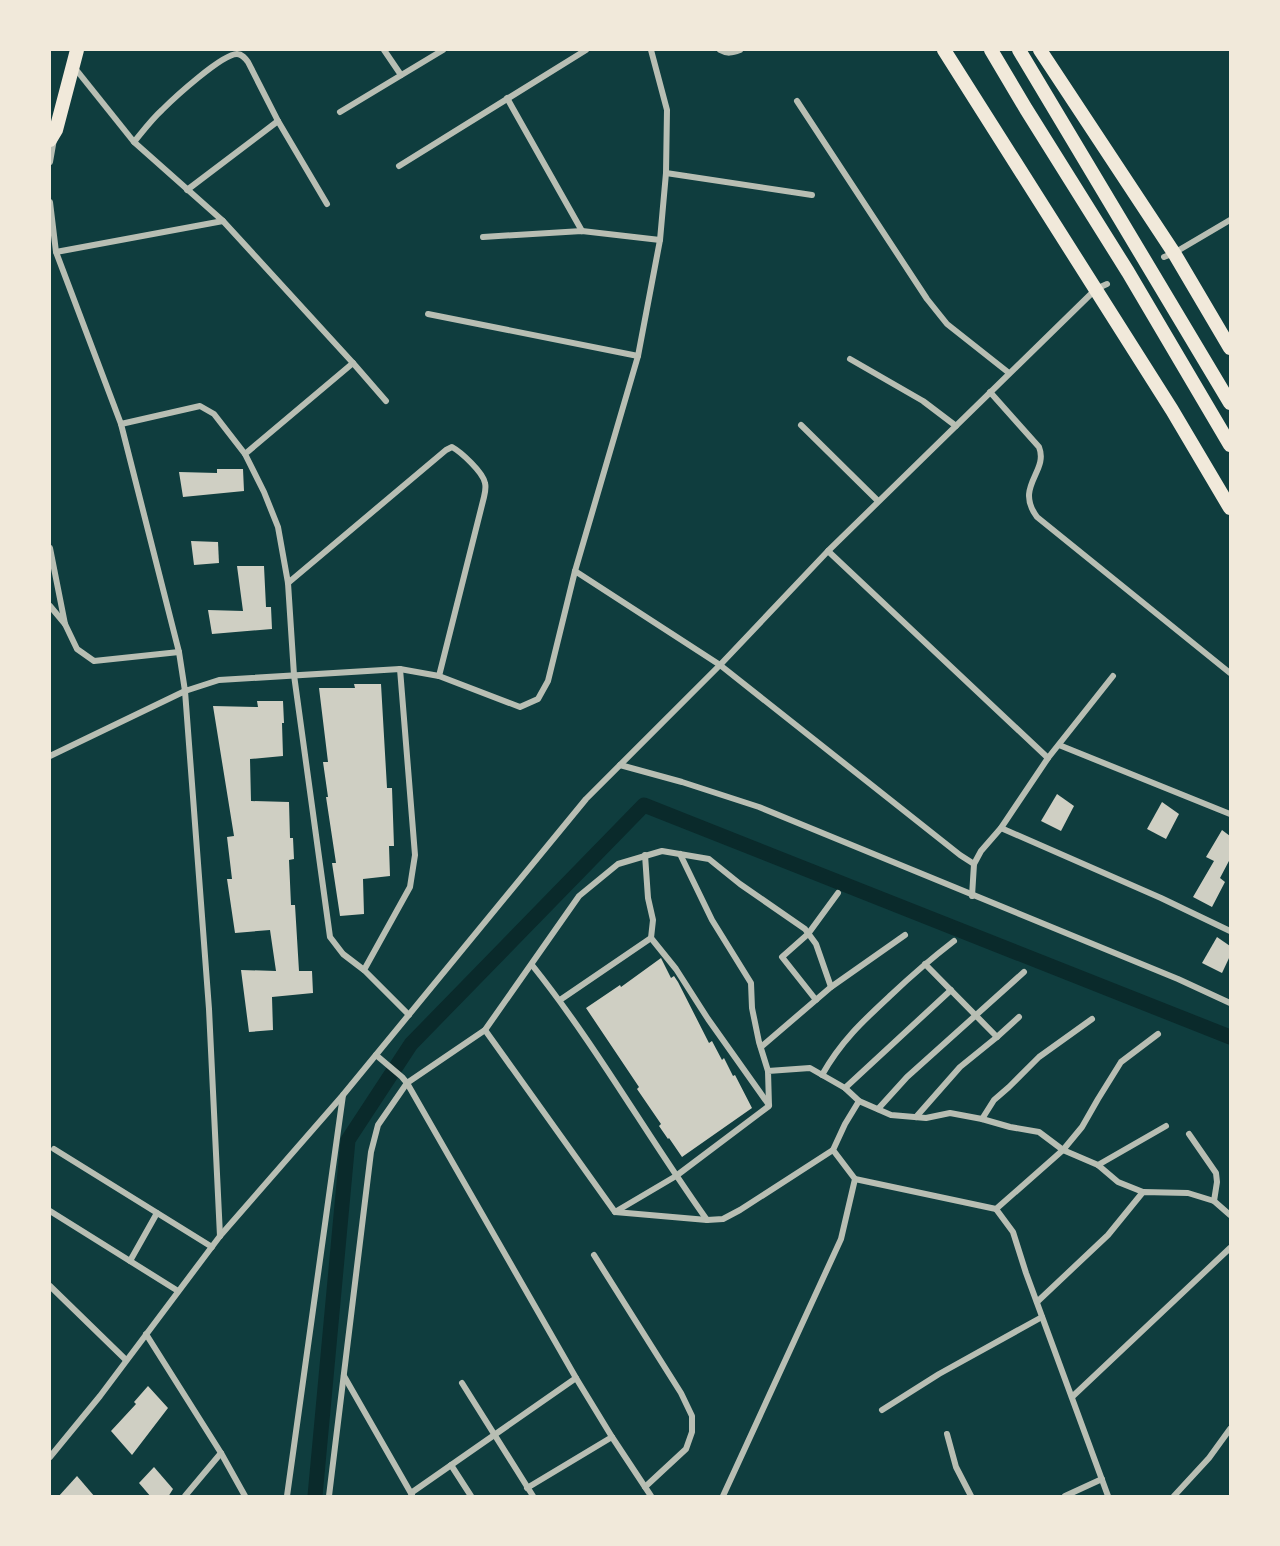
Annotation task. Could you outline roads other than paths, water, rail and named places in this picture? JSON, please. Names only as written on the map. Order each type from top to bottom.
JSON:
[{"type":"main road","points":[[53,135],[77,50]]},
{"type":"main road","points":[[944,50],[1101,287],[1230,508]]},
{"type":"main road","points":[[991,50],[1128,272],[1230,446]]},
{"type":"main road","points":[[1019,50],[1230,403]]},
{"type":"main road","points":[[1040,50],[1230,348]]},
{"type":"street","points":[[384,50],[400,75]]},
{"type":"street","points":[[340,112],[443,50]]},
{"type":"street","points":[[399,166],[586,50]]},
{"type":"street","points":[[50,756],[185,691],[219,680],[400,669],[439,676],[519,707],[538,699],[548,681],[574,571],[638,356],[660,240],[666,173],[667,110],[651,50]]},
{"type":"street","points":[[720,50],[724,53],[740,50]]},
{"type":"street","points":[[134,142],[160,111],[208,69],[238,54],[248,62],[278,122],[327,204]]},
{"type":"street","points":[[72,64],[134,142],[223,221],[386,401]]},
{"type":"street","points":[[507,98],[582,231]]},
{"type":"street","points":[[797,101],[927,299],[947,324],[1009,374]]},
{"type":"street","points":[[187,190],[278,122]]},
{"type":"street","points":[[50,162],[53,135]]},
{"type":"street","points":[[666,173],[813,195]]},
{"type":"street","points":[[50,202],[56,252],[121,423],[179,652],[185,691],[209,1009],[220,1236]]},
{"type":"street","points":[[1169,255],[1230,220]]},
{"type":"street","points":[[56,252],[223,221]]},
{"type":"street","points":[[483,237],[582,231],[660,240]]},
{"type":"street","points":[[50,1457],[100,1396],[220,1236],[378,1057],[409,1015],[586,798],[720,665],[878,501],[1101,287]]},
{"type":"street","points":[[428,314],[638,356]]},
{"type":"street","points":[[850,359],[924,401],[956,426]]},
{"type":"street","points":[[245,454],[353,363]]},
{"type":"street","points":[[990,392],[1042,453],[1028,501],[1037,517],[1230,673]]},
{"type":"street","points":[[121,423],[200,406],[214,414],[245,454],[264,492],[278,527],[288,582],[294,675],[330,937],[343,954],[364,970],[409,1015]]},
{"type":"street","points":[[801,426],[878,501]]},
{"type":"street","points":[[288,582],[452,447],[460,452],[483,477],[486,484],[439,676]]},
{"type":"street","points":[[50,548],[65,624]]},
{"type":"street","points":[[828,551],[1048,758]]},
{"type":"street","points":[[574,571],[720,665],[950,848],[974,864]]},
{"type":"street","points":[[50,606],[65,624],[77,649],[94,661],[179,652]]},
{"type":"street","points":[[364,970],[410,886],[415,855],[400,669]]},
{"type":"street","points":[[972,896],[974,864],[981,851],[1001,828],[1048,758],[1113,676]]},
{"type":"street","points":[[1059,745],[1230,814]]},
{"type":"street","points":[[620,765],[759,807],[1230,1003]]},
{"type":"street","points":[[1001,828],[1230,931]]},
{"type":"street","points":[[329,1497],[371,1152],[378,1125],[406,1083],[485,1030],[579,896],[618,864],[645,855],[662,851],[709,859],[740,884],[805,929],[816,944],[831,987]]},
{"type":"street","points":[[680,854],[712,920],[751,983],[752,1008],[768,1071],[769,1106]]},
{"type":"street","points":[[645,855],[648,898],[653,920],[651,938],[676,969],[769,1106]]},
{"type":"street","points":[[816,1000],[782,957],[808,934],[838,893]]},
{"type":"street","points":[[761,1047],[831,987],[905,935]]},
{"type":"street","points":[[560,1000],[651,938]]},
{"type":"street","points":[[822,1075],[831,1058],[856,1027],[925,964],[954,941]]},
{"type":"street","points":[[925,964],[998,1037]]},
{"type":"street","points":[[532,965],[560,1000],[707,1220]]},
{"type":"street","points":[[878,1109],[907,1077],[1024,972]]},
{"type":"street","points":[[845,1088],[951,990]]},
{"type":"street","points":[[916,1117],[960,1066],[998,1037],[1019,1017]]},
{"type":"street","points":[[982,1119],[994,1100],[1039,1057],[1092,1019]]},
{"type":"street","points":[[485,1030],[615,1212],[707,1220],[723,1219],[833,1150],[859,1101]]},
{"type":"street","points":[[996,1209],[1063,1150],[1082,1127],[1121,1062],[1158,1034]]},
{"type":"street","points":[[378,1057],[406,1083],[576,1378],[651,1497]]},
{"type":"street","points":[[768,1071],[810,1068],[845,1088],[859,1101],[891,1115],[926,1118],[950,1113],[1039,1132],[1063,1150],[1098,1165],[1118,1182],[1143,1192],[1188,1193],[1214,1201],[1230,1215]]},
{"type":"street","points":[[287,1497],[343,1095]]},
{"type":"street","points":[[615,1212],[676,1176],[769,1106]]},
{"type":"street","points":[[1098,1165],[1166,1126]]},
{"type":"street","points":[[1189,1134],[1216,1173],[1214,1201]]},
{"type":"street","points":[[54,1149],[212,1247]]},
{"type":"street","points":[[833,1150],[855,1179],[996,1209],[1013,1232],[1108,1497]]},
{"type":"street","points":[[732,1497],[724,1494],[841,1239],[855,1179]]},
{"type":"street","points":[[1037,1302],[1108,1235],[1143,1192]]},
{"type":"street","points":[[50,1211],[178,1291]]},
{"type":"street","points":[[130,1262],[157,1213]]},
{"type":"street","points":[[1072,1397],[1230,1248]]},
{"type":"street","points":[[594,1255],[681,1394],[692,1416],[692,1432],[686,1449],[645,1487]]},
{"type":"street","points":[[50,1286],[126,1360]]},
{"type":"street","points":[[882,1410],[939,1374],[1042,1317]]},
{"type":"street","points":[[146,1334],[221,1453],[245,1497]]},
{"type":"street","points":[[344,1376],[412,1495],[494,1434],[576,1378]]},
{"type":"street","points":[[462,1383],[533,1497]]},
{"type":"street","points":[[1174,1497],[1209,1458],[1230,1429]]},
{"type":"street","points":[[947,1434],[956,1467],[971,1497]]},
{"type":"street","points":[[527,1488],[612,1437]]},
{"type":"street","points":[[185,1497],[221,1453]]},
{"type":"street","points":[[451,1465],[471,1497]]},
{"type":"street","points":[[1065,1497],[1102,1479]]},
{"type":"waterway","points":[[315,1496],[348,1140],[411,1044],[644,805],[1230,1037]]}]
